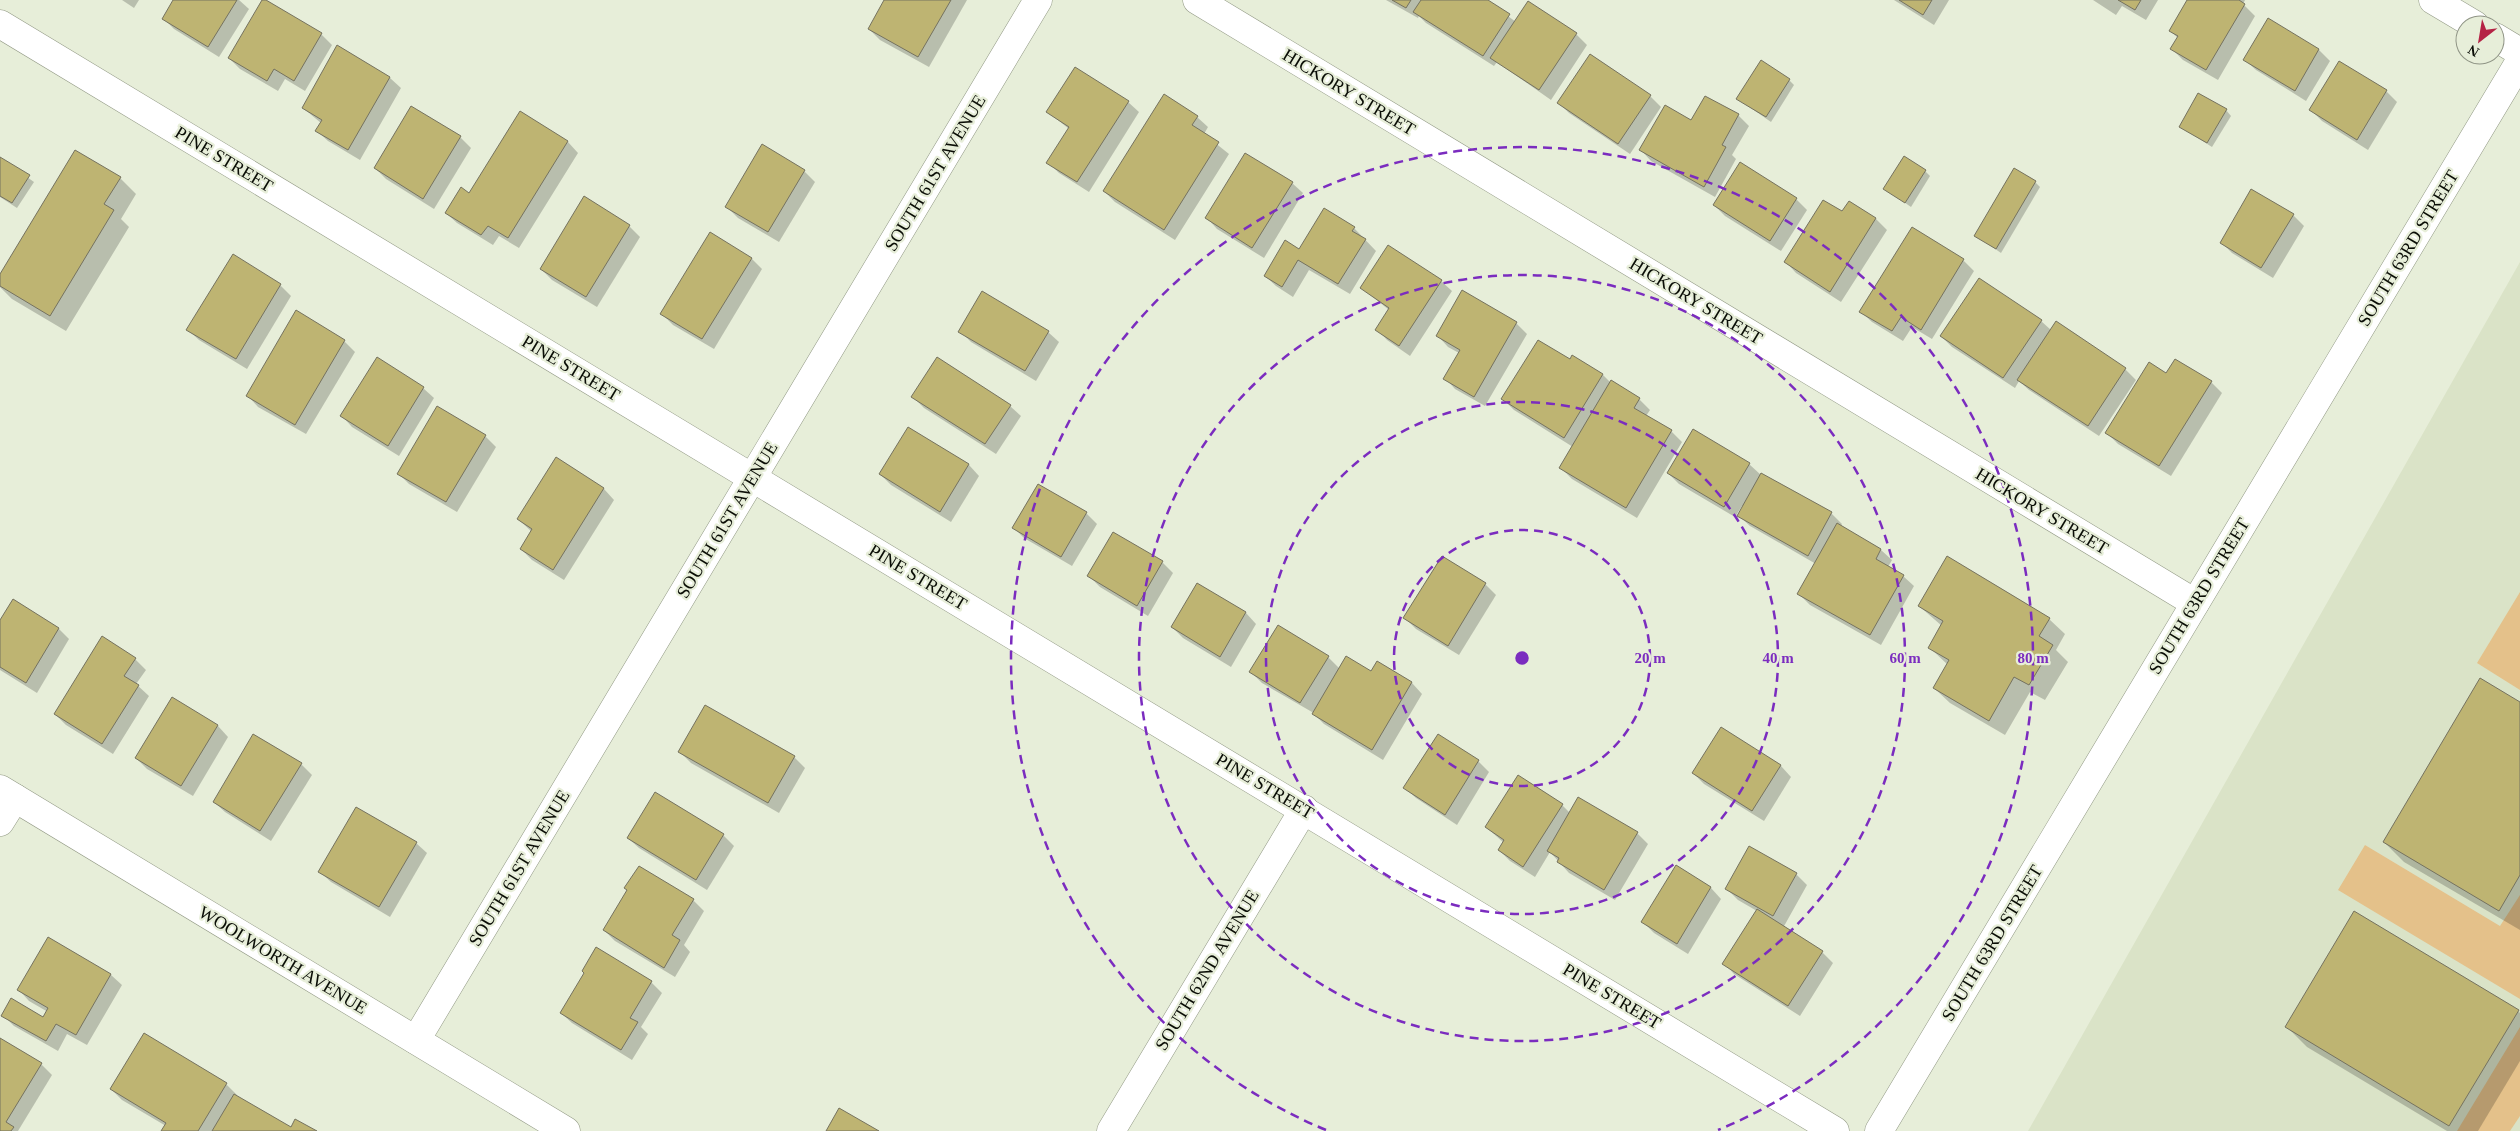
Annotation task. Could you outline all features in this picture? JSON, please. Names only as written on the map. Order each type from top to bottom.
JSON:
[{"type":"street","name":"SOUTH 61ST AVENUE","points":[[416,1040],[1038,0]]},
{"type":"street","name":"HICKORY STREET","points":[[1197,0],[2195,603]]},
{"type":"street","points":[[2433,0],[2458,15]]},
{"type":"street","name":"PINE STREET","points":[[0,24],[1835,1131]]},
{"type":"street","points":[[2505,43],[2520,52]]},
{"type":"street","name":"SOUTH 63RD STREET","points":[[1879,1131],[2520,61]]},
{"type":"street","points":[[0,822],[7,793]]},
{"type":"street","name":"WOOLWORTH AVENUE","points":[[7,793],[566,1131]]},
{"type":"street","name":"SOUTH 62ND AVENUE","points":[[1111,1131],[1304,809]]},
{"type":"shaded area","points":[[2520,262],[2520,1131],[2028,1131]]},
{"type":"shaded area","points":[[2520,592],[2520,690],[2477,663]]},
{"type":"shaded area","points":[[2365,845],[2500,926],[2520,895],[2520,999],[2338,890]]},
{"type":"shaded area","points":[[2520,1027],[2520,1116],[2510,1131],[2457,1131]]},
{"type":"building","points":[[173,0],[237,0],[208,47],[162,19]]},
{"type":"building","points":[[262,0],[266,0],[322,33],[294,81],[274,69],[267,81],[228,58]]},
{"type":"building","points":[[884,0],[951,0],[918,57],[868,29]]},
{"type":"building","points":[[1392,0],[1411,0],[1406,8]]},
{"type":"building","points":[[1421,0],[1488,0],[1510,14],[1483,56],[1413,12]]},
{"type":"building","points":[[1899,0],[1932,0],[1923,15]]},
{"type":"building","points":[[2118,0],[2141,0],[2135,10]]},
{"type":"building","points":[[2187,0],[2239,0],[2245,4],[2206,70],[2170,49],[2178,36],[2169,31]]},
{"type":"building","points":[[1528,1],[1577,33],[1539,90],[1490,58]]},
{"type":"building","points":[[2268,18],[2319,49],[2295,91],[2243,60]]},
{"type":"building","points":[[337,45],[390,77],[348,150],[315,131],[322,120],[302,108]]},
{"type":"building","points":[[1590,54],[1651,95],[1618,144],[1557,103]]},
{"type":"building","points":[[1761,60],[1790,79],[1766,117],[1736,99]]},
{"type":"building","points":[[2339,61],[2387,90],[2357,140],[2309,110]]},
{"type":"building","points":[[1075,67],[1129,101],[1077,182],[1046,163],[1069,127],[1046,112]]},
{"type":"building","points":[[2198,93],[2227,109],[2207,143],[2179,127]]},
{"type":"building","points":[[1164,94],[1198,116],[1192,125],[1219,142],[1164,230],[1103,191]]},
{"type":"building","points":[[1705,96],[1739,114],[1722,145],[1726,147],[1704,187],[1639,150],[1665,105],[1691,120]]},
{"type":"building","points":[[411,106],[461,136],[423,199],[374,168]]},
{"type":"building","points":[[520,111],[568,141],[508,238],[488,226],[481,235],[445,213],[461,187],[469,193]]},
{"type":"building","points":[[762,144],[805,170],[768,232],[725,207]]},
{"type":"building","points":[[75,150],[121,177],[104,204],[114,210],[50,316],[0,286],[0,274]]},
{"type":"building","points":[[1245,153],[1293,182],[1252,248],[1205,218]]},
{"type":"building","points":[[1904,156],[1926,170],[1905,203],[1883,189]]},
{"type":"building","points":[[0,157],[30,175],[12,203],[0,196]]},
{"type":"building","points":[[1740,162],[1797,198],[1770,241],[1713,205]]},
{"type":"building","points":[[2014,168],[2036,181],[1996,249],[1974,236]]},
{"type":"building","points":[[2251,189],[2294,214],[2261,268],[2220,243]]},
{"type":"building","points":[[584,196],[630,225],[586,297],[540,269]]},
{"type":"building","points":[[1823,200],[1842,211],[1849,201],[1876,218],[1830,292],[1784,262]]},
{"type":"building","points":[[1324,208],[1355,227],[1352,231],[1366,239],[1338,284],[1298,260],[1282,287],[1264,276],[1285,240],[1299,249]]},
{"type":"building","points":[[1912,227],[1964,259],[1921,330],[1901,317],[1892,331],[1859,312]]},
{"type":"building","points":[[710,232],[752,258],[702,339],[660,314]]},
{"type":"building","points":[[1388,245],[1442,280],[1399,346],[1375,330],[1389,308],[1360,288]]},
{"type":"building","points":[[233,254],[281,284],[236,359],[186,330]]},
{"type":"building","points":[[1979,278],[2042,320],[2003,378],[1940,336]]},
{"type":"building","points":[[1462,290],[1517,322],[1474,397],[1443,379],[1460,350],[1436,336]]},
{"type":"building","points":[[982,291],[1049,331],[1025,371],[958,332]]},
{"type":"building","points":[[296,310],[345,340],[295,425],[246,396]]},
{"type":"building","points":[[2056,321],[2126,368],[2088,426],[2017,380]]},
{"type":"building","points":[[1538,340],[1570,359],[1572,355],[1603,374],[1564,438],[1501,399]]},
{"type":"building","points":[[377,357],[424,387],[388,446],[340,416]]},
{"type":"building","points":[[937,357],[1011,405],[985,444],[911,397]]},
{"type":"building","points":[[2175,359],[2212,381],[2159,466],[2105,433],[2149,362],[2166,373]]},
{"type":"building","points":[[1611,380],[1640,398],[1634,408],[1672,430],[1626,508],[1559,468]]},
{"type":"building","points":[[437,406],[486,435],[446,502],[397,474]]},
{"type":"building","points":[[908,427],[969,464],[940,512],[879,474]]},
{"type":"building","points":[[1693,429],[1750,463],[1724,507],[1667,473]]},
{"type":"building","points":[[556,457],[604,488],[553,570],[520,549],[532,529],[517,519]]},
{"type":"building","points":[[1761,473],[1832,512],[1808,556],[1737,516]]},
{"type":"building","points":[[1038,484],[1087,512],[1061,557],[1012,528]]},
{"type":"building","points":[[1837,523],[1881,549],[1876,559],[1904,575],[1870,635],[1797,594]]},
{"type":"building","points":[[1113,532],[1163,561],[1137,606],[1087,576]]},
{"type":"building","points":[[1442,556],[1486,583],[1448,646],[1403,618]]},
{"type":"building","points":[[1947,556],[2050,618],[2039,636],[2053,645],[2029,685],[2014,677],[1989,721],[1933,688],[1949,660],[1928,648],[1943,621],[1918,606]]},
{"type":"building","points":[[1197,583],[1246,612],[1220,657],[1171,627]]},
{"type":"building","points":[[13,599],[59,628],[26,683],[0,667],[0,620]]},
{"type":"building","points":[[1278,625],[1329,656],[1300,703],[1249,672]]},
{"type":"building","points":[[102,636],[136,658],[124,676],[139,685],[102,744],[54,714]]},
{"type":"building","points":[[1346,656],[1371,671],[1377,661],[1412,682],[1372,750],[1312,714]]},
{"type":"building","points":[[2480,678],[2520,702],[2520,875],[2499,911],[2383,842]]},
{"type":"building","points":[[172,697],[218,725],[181,786],[135,758]]},
{"type":"building","points":[[705,705],[795,756],[768,803],[678,752]]},
{"type":"building","points":[[1721,727],[1781,765],[1752,811],[1692,773]]},
{"type":"building","points":[[253,734],[302,763],[260,831],[213,802]]},
{"type":"building","points":[[1438,734],[1479,760],[1445,815],[1403,788]]},
{"type":"building","points":[[1518,775],[1563,804],[1523,867],[1498,850],[1504,840],[1485,827]]},
{"type":"building","points":[[655,792],[724,834],[696,880],[627,838]]},
{"type":"building","points":[[1578,797],[1638,832],[1604,890],[1557,862],[1559,858],[1547,851]]},
{"type":"building","points":[[356,807],[417,842],[379,907],[318,872]]},
{"type":"building","points":[[1749,846],[1797,873],[1773,916],[1725,889]]},
{"type":"building","points":[[1676,865],[1711,887],[1677,944],[1641,922]]},
{"type":"building","points":[[639,866],[694,899],[672,935],[680,940],[664,968],[603,930],[627,890],[624,888]]},
{"type":"building","points":[[1757,909],[1823,951],[1788,1006],[1722,964]]},
{"type":"building","points":[[2354,911],[2519,1010],[2449,1126],[2285,1027]]},
{"type":"building","points":[[48,937],[111,974],[76,1035],[56,1024],[46,1041],[1,1016],[11,998],[43,1017],[48,1008],[17,990]]},
{"type":"building","points":[[596,947],[652,981],[630,1018],[638,1022],[621,1050],[560,1013],[584,973],[582,971]]},
{"type":"building","points":[[144,1033],[227,1083],[198,1131],[161,1131],[166,1123],[110,1089]]},
{"type":"building","points":[[0,1038],[42,1063],[6,1122],[14,1127],[11,1131],[0,1131]]},
{"type":"building","points":[[234,1094],[291,1127],[295,1119],[317,1131],[212,1131]]},
{"type":"building","points":[[839,1108],[879,1131],[826,1131]]}]
